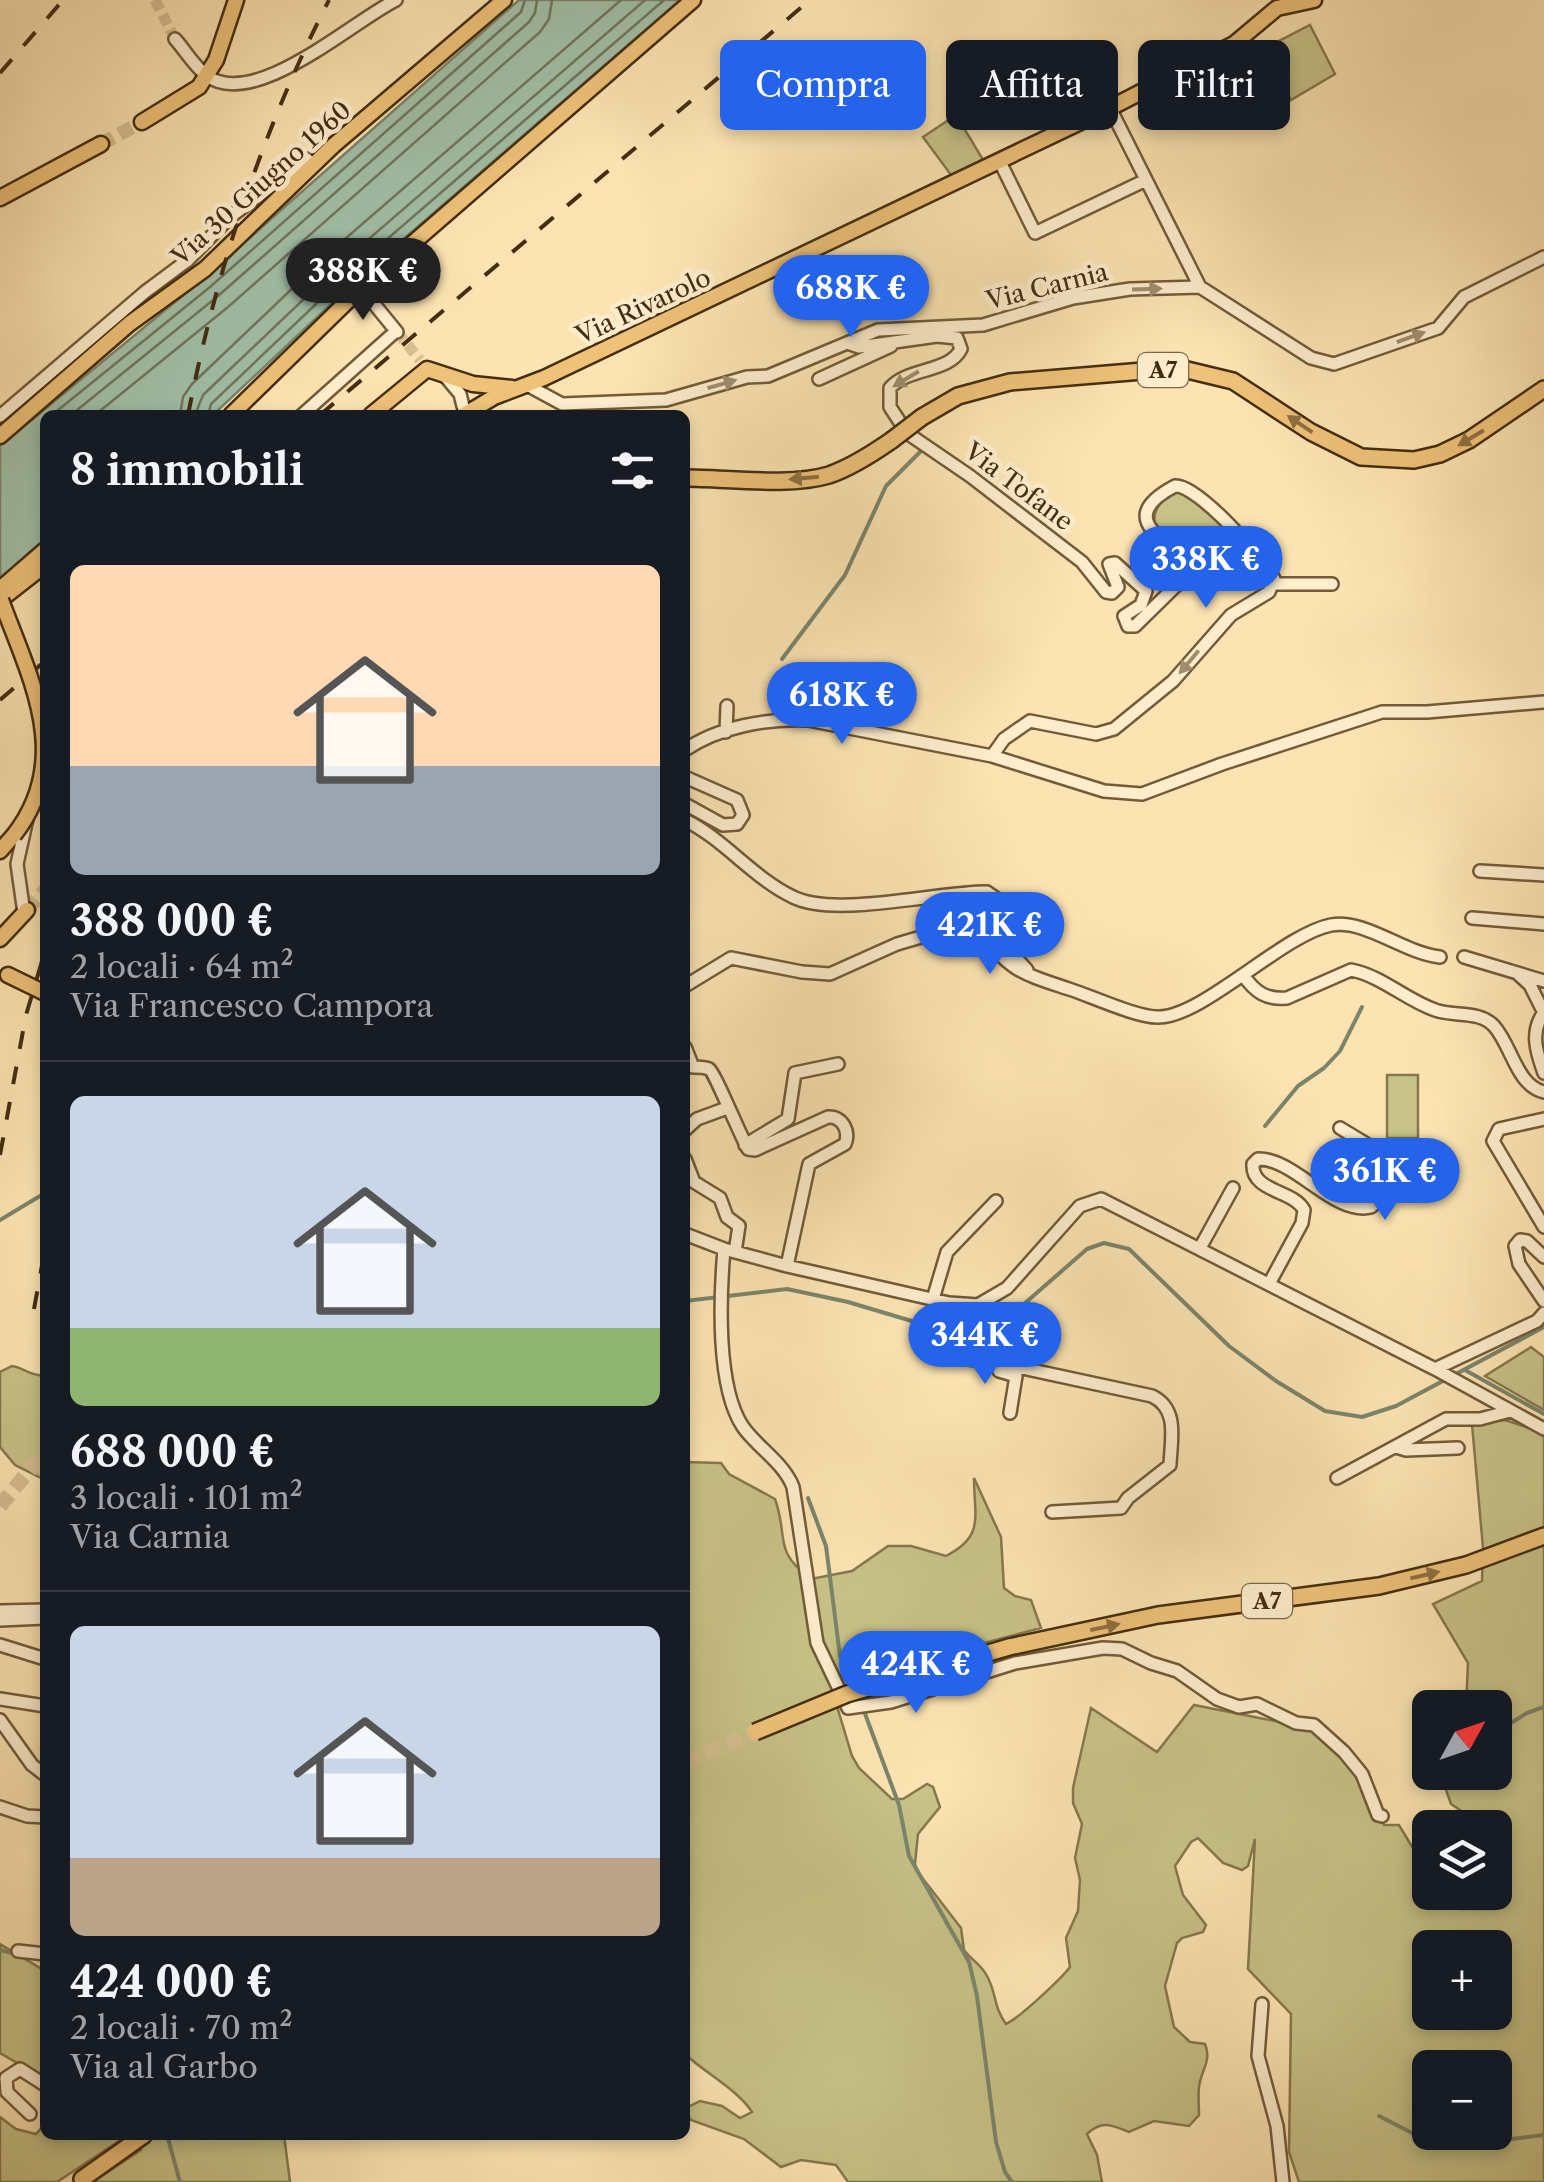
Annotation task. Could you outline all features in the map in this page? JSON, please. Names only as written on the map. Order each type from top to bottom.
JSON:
[{"type":"highway","name":"A7","points":[[690,478],[803,480],[826,476],[852,466],[958,396],[1010,382],[1179,368],[1210,373],[1234,381],[1324,440],[1361,458],[1414,460],[1440,454],[1469,440],[1544,389]]},
{"type":"highway","name":"A7","points":[[755,1732],[846,1694],[1009,1648],[1158,1615],[1379,1586],[1466,1566],[1544,1536]]},
{"type":"highway","points":[[82,2179],[137,2140]]},
{"type":"main road","points":[[142,122],[200,86],[236,0]]},
{"type":"main road","name":"Via 30 Giugno 1960","points":[[0,436],[129,324],[205,270],[334,145],[504,0]]},
{"type":"main road","points":[[236,410],[361,288],[692,0]]},
{"type":"main road","name":"Via Rivarolo","points":[[1264,16],[1272,0]]},
{"type":"main road","name":"Via Rivarolo","points":[[1118,104],[1234,44],[1264,16],[1290,1],[1314,0]]},
{"type":"main road","name":"Via Rivarolo","points":[[471,410],[1065,130]]},
{"type":"main road","points":[[0,198],[101,144]]},
{"type":"main road","points":[[377,410],[429,367],[483,386],[522,387]]},
{"type":"main road","points":[[0,589],[40,554]]},
{"type":"main road","points":[[40,569],[0,600],[40,716]]},
{"type":"main road","points":[[0,851],[26,820],[40,790]]},
{"type":"main road","points":[[1,936],[25,912]]},
{"type":"main road","points":[[8,975],[40,991]]},
{"type":"street","points":[[175,39],[207,76],[222,82],[246,82],[280,72],[391,1]]},
{"type":"street","points":[[1118,124],[1200,287],[1310,358],[1334,364],[1438,328],[1464,296],[1544,257]]},
{"type":"street","points":[[0,416],[188,260],[230,217],[306,159]]},
{"type":"street","points":[[1000,162],[1035,233],[1146,180]]},
{"type":"street","name":"Via Carnia","points":[[522,387],[562,404],[666,400],[722,383],[768,376],[878,330],[983,325],[1092,295],[1200,287]]},
{"type":"street","points":[[308,410],[397,332],[361,288]]},
{"type":"street","name":"Via Tofane","points":[[847,342],[860,346],[952,336],[959,340],[962,349],[956,358],[897,381],[888,398],[896,418],[917,440],[1082,562],[1108,592],[1114,592],[1118,585],[1109,564],[1115,562],[1124,568],[1146,592],[1141,605],[1124,616],[1128,626],[1135,626],[1194,568],[1189,558],[1154,536],[1148,526],[1151,507],[1164,492],[1178,485],[1188,488],[1238,537],[1272,573],[1274,584]]},
{"type":"street","name":"Via Tofane","points":[[820,379],[903,339]]},
{"type":"street","points":[[429,367],[460,394],[463,410]]},
{"type":"street","points":[[1209,564],[1238,537]]},
{"type":"street","points":[[992,756],[1009,735],[1030,722],[1096,734],[1114,730],[1173,681],[1231,615],[1264,596],[1274,584],[1332,584]]},
{"type":"street","points":[[690,748],[726,732],[780,720],[808,720],[992,756],[1104,792],[1142,794],[1382,712],[1544,702]]},
{"type":"street","points":[[726,732],[727,706]]},
{"type":"street","points":[[690,779],[738,800],[743,815],[737,824],[728,826],[690,807]]},
{"type":"street","points":[[25,912],[17,864],[40,780]]},
{"type":"street","points":[[690,822],[781,890],[802,901],[834,905],[987,892],[1000,900],[1003,910],[1002,921],[987,932],[921,937],[830,974],[732,958],[690,983]]},
{"type":"street","points":[[1480,871],[1544,875]]},
{"type":"street","points":[[1472,918],[1544,924]]},
{"type":"street","points":[[987,932],[1034,976],[1155,1018],[1184,1010],[1317,930],[1338,924],[1359,927],[1415,953],[1440,957]]},
{"type":"street","points":[[1464,957],[1544,981]]},
{"type":"street","points":[[1243,975],[1261,994],[1278,999],[1351,970],[1370,976],[1432,1010],[1482,1018],[1496,1028],[1529,1085],[1544,1092]]},
{"type":"street","points":[[1514,970],[1530,986],[1544,1012],[1536,1028],[1535,1043],[1544,1072]]},
{"type":"street","points":[[690,1061],[692,1067],[714,1073],[727,1108],[752,1151],[828,1117],[844,1125],[845,1144],[808,1164],[787,1266]]},
{"type":"street","points":[[746,1145],[788,1119],[795,1072],[838,1064]]},
{"type":"street","points":[[690,1126],[727,1108]]},
{"type":"street","points":[[1544,1119],[1499,1128],[1493,1141],[1544,1227]]},
{"type":"street","points":[[1269,1284],[1302,1223],[1304,1210],[1299,1202],[1255,1177],[1253,1164],[1258,1159],[1275,1162],[1355,1208],[1371,1208],[1384,1194],[1391,1163],[1388,1157],[1340,1128]]},
{"type":"street","points":[[690,1172],[694,1182],[720,1198],[727,1217],[738,1226],[721,1285],[723,1360],[739,1422],[790,1477],[817,1642],[848,1708],[891,1702],[1015,1663],[1103,1648],[1122,1649],[1177,1671],[1217,1699],[1239,1707],[1258,1704],[1296,1724],[1314,1725],[1362,1774],[1378,1816],[1382,1816]]},
{"type":"street","points":[[1200,1248],[1233,1188]]},
{"type":"street","points":[[690,1236],[787,1266],[933,1299],[978,1305],[1008,1288],[1080,1206],[1094,1198],[1113,1202],[1544,1429]]},
{"type":"street","points":[[933,1299],[947,1252],[996,1201]]},
{"type":"street","points":[[1544,1257],[1527,1241],[1520,1240],[1515,1246],[1519,1264],[1544,1302]]},
{"type":"street","points":[[949,1302],[955,1358],[990,1361],[1152,1396],[1172,1416],[1170,1464],[1121,1508],[1052,1512]]},
{"type":"street","points":[[1437,1371],[1537,1321],[1544,1312]]},
{"type":"street","points":[[990,1361],[996,1370],[1016,1376],[1010,1412]]},
{"type":"street","points":[[1338,1478],[1446,1419],[1480,1419],[1510,1411]]},
{"type":"street","points":[[1396,1446],[1406,1450],[1458,1448]]},
{"type":"street","points":[[0,1611],[40,1614]]},
{"type":"street","points":[[0,1620],[40,1615]]},
{"type":"street","points":[[0,1644],[40,1657]]},
{"type":"street","points":[[0,1699],[40,1705]]},
{"type":"street","points":[[0,1720],[40,1772]]},
{"type":"street","points":[[0,1807],[26,1816],[40,1816]]},
{"type":"street","points":[[18,1950],[40,1953]]},
{"type":"street","points":[[1262,2004],[1258,2056],[1277,2126],[1283,2182]]},
{"type":"street","points":[[30,2114],[7,2092],[6,2078],[20,2069],[40,2082]]},
{"type":"shaded area","points":[[1310,25],[1335,74],[1291,100],[1290,40],[1281,40]]},
{"type":"shaded area","points":[[946,122],[946,130],[965,130],[985,163],[954,179],[923,137]]},
{"type":"shaded area","points":[[1180,489],[1214,516],[1229,537],[1205,560],[1155,526],[1157,508]]},
{"type":"shaded area","points":[[1387,1075],[1418,1075],[1418,1138],[1387,1138]]},
{"type":"shaded area","points":[[1531,1347],[1544,1357],[1544,1410],[1485,1376]]},
{"type":"shaded area","points":[[12,1366],[40,1375],[40,1478],[15,1465],[0,1447],[0,1372]]},
{"type":"shaded area","points":[[1505,1420],[1544,1433],[1544,2182],[1299,2182],[1289,2152],[1291,2014],[1248,1969],[1255,1839],[1248,1866],[1242,1870],[1223,1863],[1198,1838],[1175,1866],[1183,1895],[1206,1925],[1203,1932],[1177,1943],[1165,1986],[1174,2027],[1190,2042],[1205,2044],[1207,2050],[1199,2087],[1199,2115],[1189,2126],[1154,2121],[1129,2132],[1107,2125],[1092,2130],[1087,2134],[1097,2155],[1102,2182],[848,2182],[836,2165],[801,2160],[781,2167],[744,2139],[691,2120],[690,2106],[700,2101],[722,2106],[740,2118],[752,2112],[690,2058],[690,1462],[721,1463],[729,1474],[775,1499],[786,1551],[811,1579],[852,1571],[888,1546],[911,1546],[946,1556],[958,1549],[975,1524],[974,1478],[1001,1537],[1004,1588],[1031,1600],[1041,1628],[946,1653],[913,1644],[899,1647],[870,1668],[859,1685],[833,1693],[859,1768],[892,1799],[903,1799],[927,1784],[933,1787],[940,1807],[918,1834],[917,1871],[961,1928],[964,1950],[987,1976],[1006,2024],[1070,1967],[1066,1938],[1078,1911],[1080,1880],[1075,1858],[1082,1824],[1073,1803],[1073,1788],[1091,1708],[1157,1752],[1194,1705],[1310,1728],[1360,1775],[1384,1825],[1399,1825],[1412,1847],[1412,1910],[1512,1910],[1512,1810],[1460,1810],[1451,1804],[1446,1790],[1512,1790],[1512,1690],[1467,1690],[1468,1663],[1433,1604],[1482,1581],[1483,1548],[1472,1424]]},
{"type":"shaded area","points":[[0,1944],[40,1968],[40,2076],[0,2053]]},
{"type":"shaded area","points":[[0,2117],[16,2129],[36,2134],[40,2130],[40,2140],[120,2140],[57,2182],[0,2182]]},
{"type":"shaded area","points":[[134,2140],[285,2140],[290,2182],[93,2182],[141,2150]]},
{"type":"water","points":[[519,0],[680,0],[363,274],[218,410],[44,410],[203,279]]},
{"type":"water","points":[[40,413],[40,546],[0,579],[0,446]]},
{"type":"waterway","points":[[782,659],[845,575],[886,486],[920,452]]},
{"type":"waterway","points":[[1265,1126],[1298,1086],[1340,1051],[1362,1007]]},
{"type":"waterway","points":[[0,1220],[40,1196]]},
{"type":"waterway","points":[[690,1300],[787,1289],[848,1302],[942,1330],[972,1330],[1002,1320],[1087,1249],[1104,1243],[1129,1249],[1229,1346],[1276,1381],[1325,1411],[1362,1417],[1396,1406],[1544,1327]]},
{"type":"waterway","points":[[1465,1370],[1544,1414]]},
{"type":"waterway","points":[[808,1498],[826,1546],[840,1656],[854,1688]]},
{"type":"waterway","points":[[1512,1722],[1544,1707]]},
{"type":"waterway","points":[[864,1711],[899,1805],[909,1856],[969,1962],[996,2142],[1012,2182]]},
{"type":"waterway","points":[[0,1950],[16,1954]]},
{"type":"waterway","points":[[1379,2116],[1418,2136],[1479,2143],[1544,2135]]},
{"type":"waterway","points":[[168,2140],[180,2182]]},
{"type":"tunnel","points":[[155,0],[175,39]]},
{"type":"tunnel","points":[[101,144],[142,122]]},
{"type":"tunnel","points":[[397,332],[420,360]]},
{"type":"tunnel","points":[[27,910],[40,896]]},
{"type":"tunnel","points":[[0,1506],[40,1457]]},
{"type":"tunnel","points":[[690,1761],[755,1732]]},
{"type":"railway","points":[[0,73],[63,0]]},
{"type":"railway","points":[[189,410],[212,308],[244,203],[283,100],[329,0]]},
{"type":"railway","points":[[326,410],[810,0]]},
{"type":"railway","points":[[0,700],[40,665]]},
{"type":"railway","points":[[0,1155],[26,1015],[40,968]]},
{"type":"railway","points":[[34,1309],[40,1276]]}]
